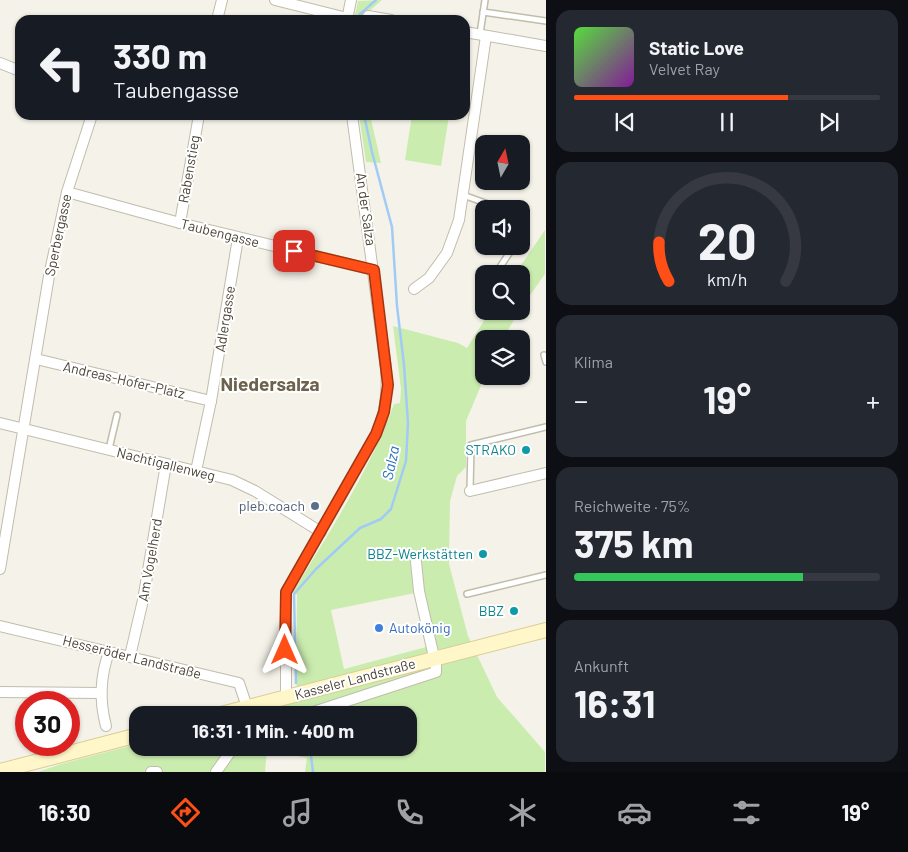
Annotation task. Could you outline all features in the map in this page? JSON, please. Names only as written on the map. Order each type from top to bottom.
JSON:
[{"type":"main road","name":"Kasseler Landstraße","points":[[251,706],[546,630]]},
{"type":"main road","points":[[0,771],[22,769],[129,738]]},
{"type":"street","points":[[218,15],[222,0]]},
{"type":"street","points":[[275,0],[332,15]]},
{"type":"street","points":[[348,15],[351,0]]},
{"type":"street","points":[[470,34],[546,46]]},
{"type":"street","points":[[414,289],[429,278],[447,253],[459,220],[483,35]]},
{"type":"street","points":[[0,63],[15,68]]},
{"type":"street","name":"Sperbergasse","points":[[36,359],[67,192],[90,120]]},
{"type":"street","name":"Rabenstieg","points":[[180,223],[197,120]]},
{"type":"street","name":"An der Salza","points":[[286,697],[284,682],[286,592],[376,434],[384,412],[388,385],[353,120]]},
{"type":"street","name":"Taubengasse","points":[[67,192],[238,238],[374,270]]},
{"type":"street","name":"Adlergasse","points":[[211,401],[238,238]]},
{"type":"street","points":[[0,569],[36,359]]},
{"type":"street","name":"Andreas-Hofer-Platz","points":[[36,359],[211,401]]},
{"type":"street","points":[[196,471],[211,401]]},
{"type":"street","name":"Nachtigallenweg","points":[[0,423],[232,480],[247,487],[321,532]]},
{"type":"street","name":"Am Vogelherd","points":[[130,656],[143,600],[166,464]]},
{"type":"street","points":[[470,492],[546,474]]},
{"type":"street","points":[[332,706],[436,672],[419,591],[416,562]]},
{"type":"street","name":"Hesseröder Landstraße","points":[[0,626],[239,683],[247,706]]},
{"type":"street","points":[[106,726],[100,693],[109,652]]},
{"type":"street","points":[[1,693],[100,693]]},
{"type":"street","points":[[216,772],[227,756]]},
{"type":"street","points":[[151,772],[157,772]]},
{"type":"lane","points":[[483,35],[485,0]]},
{"type":"lane","points":[[483,12],[546,21]]},
{"type":"lane","points":[[463,195],[477,200]]},
{"type":"lane","points":[[544,355],[546,362]]},
{"type":"lane","points":[[109,450],[117,415]]},
{"type":"lane","points":[[470,492],[471,445],[546,427]]},
{"type":"lane","points":[[467,594],[546,575]]},
{"type":"green space","points":[[382,0],[366,15],[355,15],[358,1]]},
{"type":"green space","points":[[360,120],[371,120],[381,163],[366,162]]},
{"type":"green space","points":[[411,120],[448,120],[441,166],[405,160]]},
{"type":"green space","points":[[545,230],[545,274],[530,295],[530,265],[521,265],[528,255],[530,255],[530,252]]},
{"type":"green space","points":[[484,320],[514,320],[508,330],[478,330]]},
{"type":"green space","points":[[393,326],[458,343],[467,348],[475,335],[475,385],[481,385],[466,421],[466,467],[457,476],[450,501],[449,564],[468,636],[497,697],[545,752],[545,772],[305,772],[307,758],[297,756],[417,756],[417,706],[281,706],[300,701],[296,682],[297,595],[293,592],[361,476],[394,404],[400,403],[401,389]],"holes":[[[415,593],[426,647],[344,669],[331,610]]]},
{"type":"green space","points":[[129,746],[129,756],[266,756],[265,772],[38,772]]},
{"type":"waterway","name":"Salza","points":[[360,15],[376,0]]},
{"type":"waterway","name":"Salza","points":[[296,683],[294,594],[316,569],[360,528],[381,519],[391,509],[406,461],[408,423],[392,227],[365,120]]},
{"type":"waterway","name":"Salza","points":[[311,756],[313,772]]},
{"type":"place","name":"STRAKO","points":[[526,450]]},
{"type":"place","name":"pleb.coach","points":[[315,506]]},
{"type":"place","name":"BBZ-Werkstätten","points":[[483,554]]},
{"type":"place","name":"BBZ","points":[[514,611]]},
{"type":"place","name":"Autokönig","points":[[379,628]]},
{"type":"district","name":"Niedersalza","points":[[270,384]]},
{"type":"route","points":[[285,650],[284,611],[286,592],[381,424],[388,385],[374,270],[294,251]]}]
